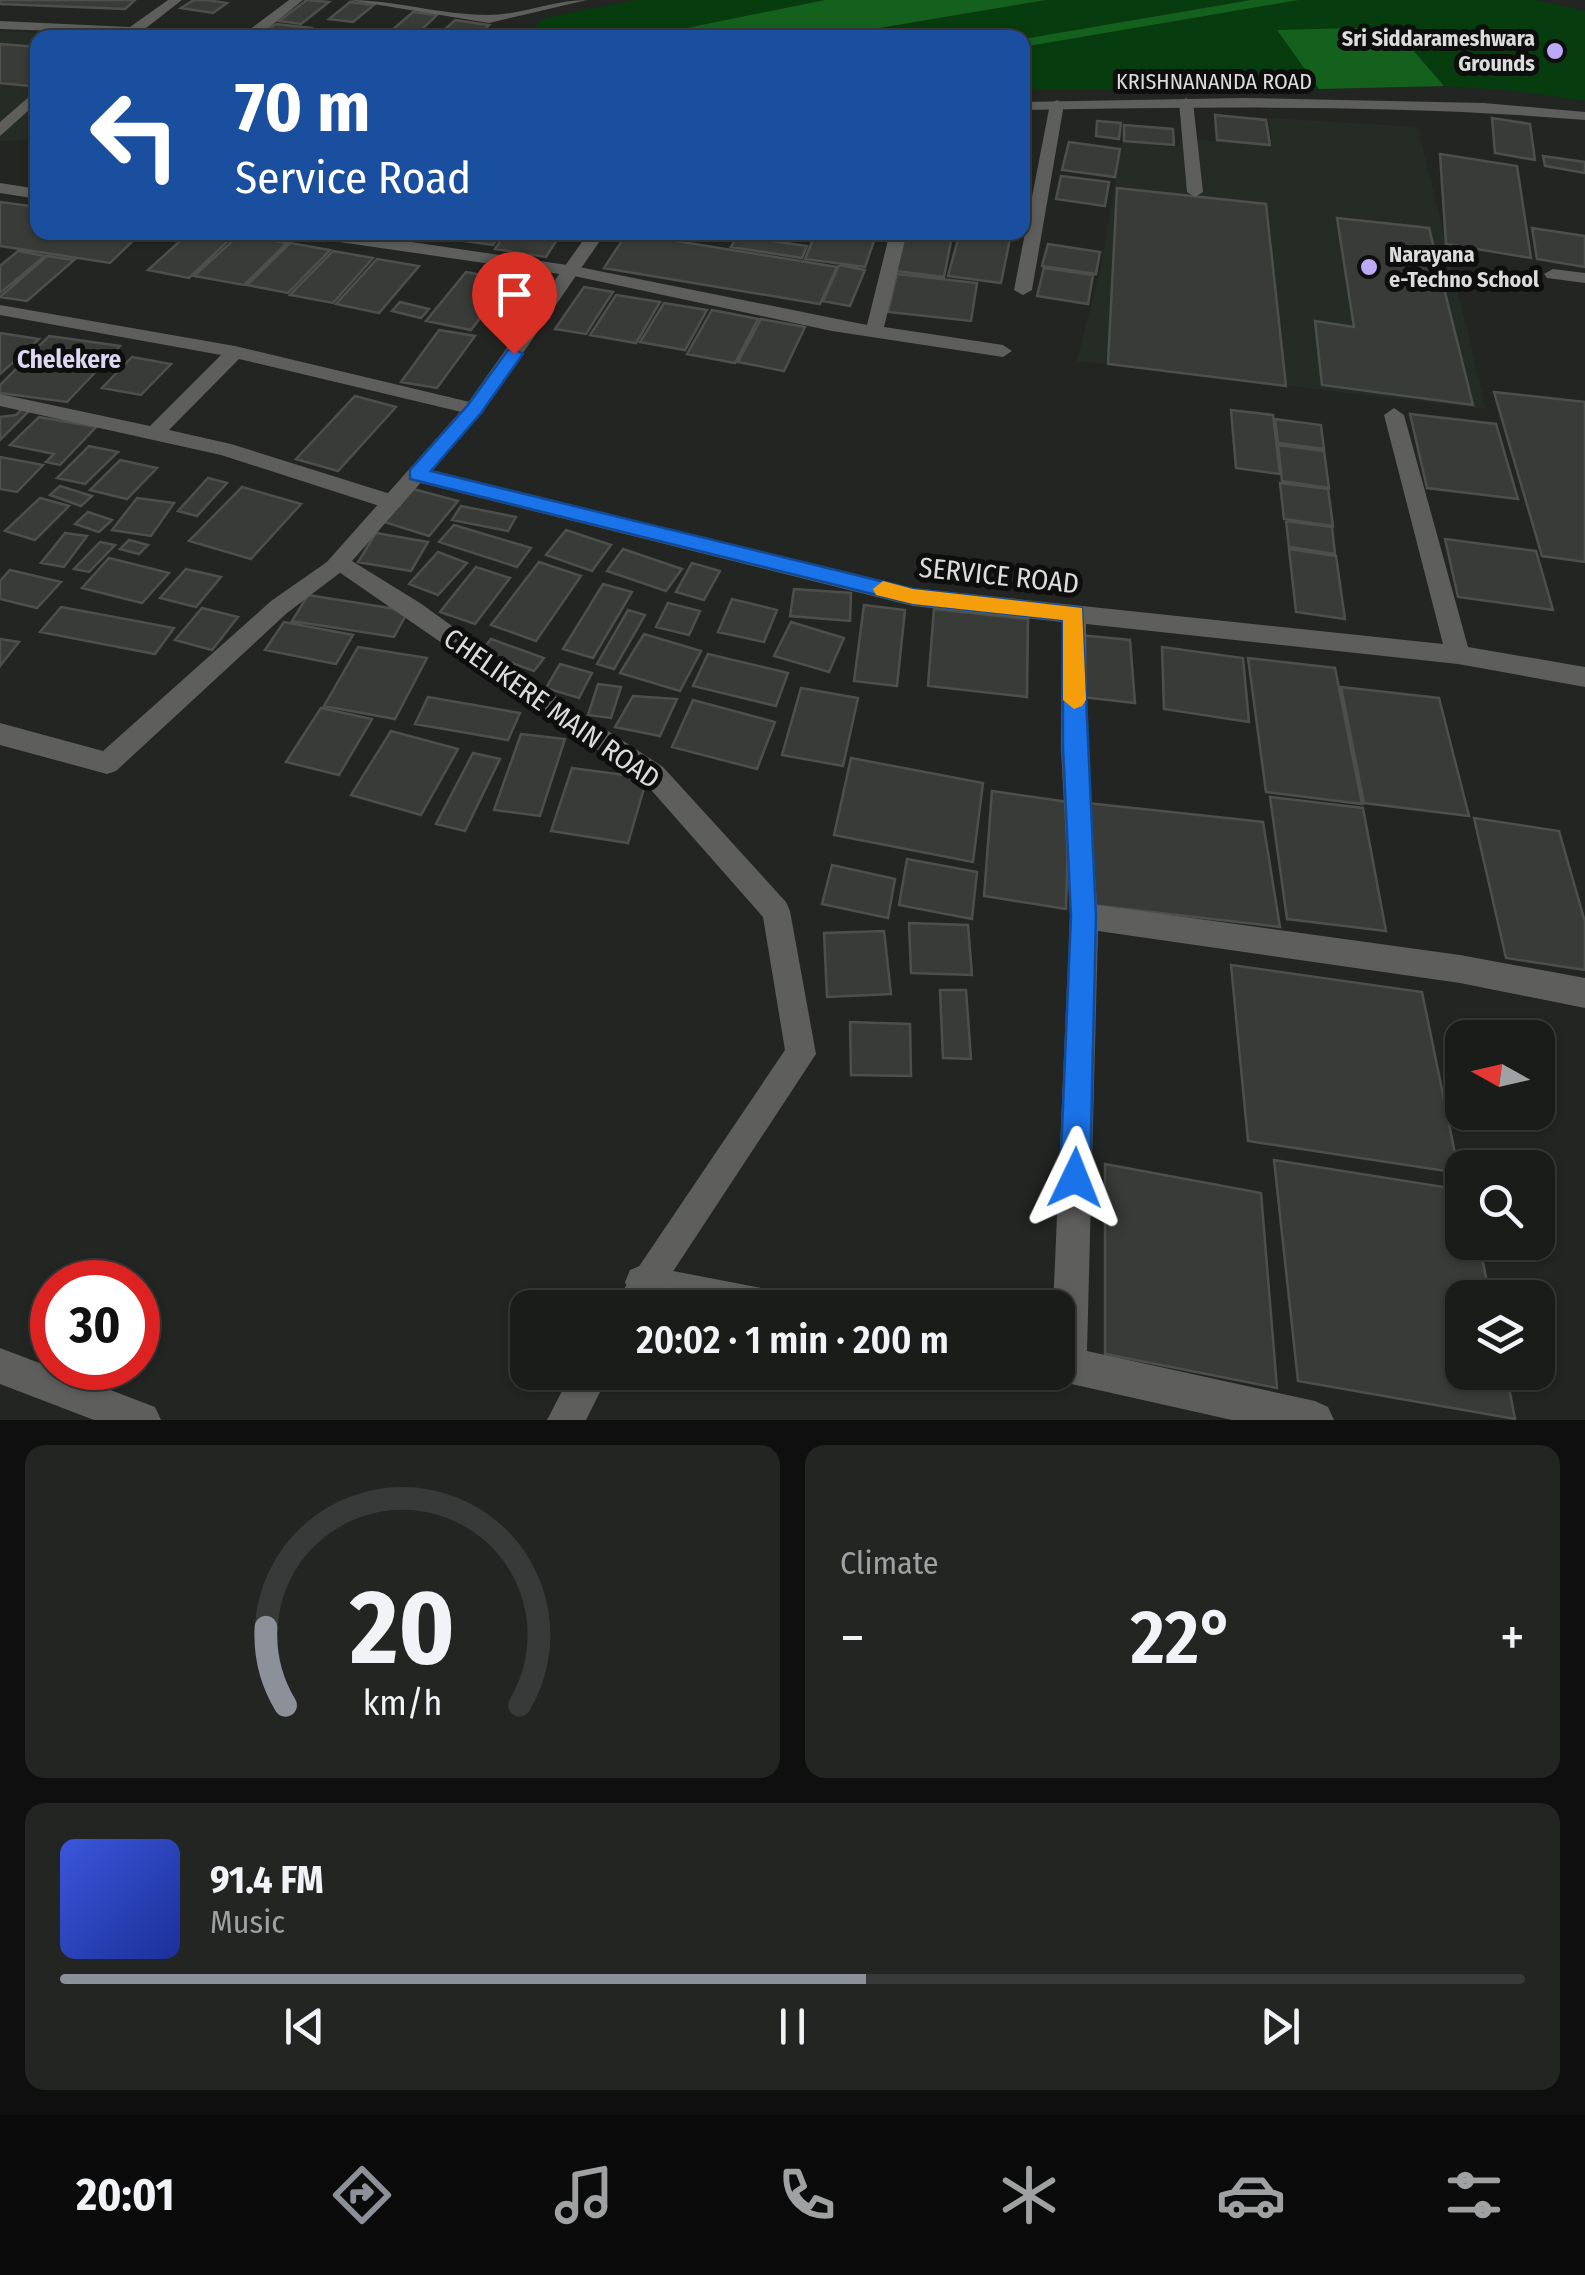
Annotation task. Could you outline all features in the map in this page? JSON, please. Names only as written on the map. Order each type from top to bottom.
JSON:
[{"type":"street","points":[[134,30],[176,0]]},
{"type":"street","points":[[257,30],[298,0]]},
{"type":"street","points":[[356,0],[489,19],[581,0]]},
{"type":"street","points":[[0,25],[71,30]]},
{"type":"street","points":[[0,130],[30,101]]},
{"type":"street","points":[[1186,102],[1195,192]]},
{"type":"street","name":"KRISHNANANDA ROAD","points":[[1030,106],[1186,102],[1484,107],[1585,116]]},
{"type":"street","points":[[1023,290],[1057,104]]},
{"type":"street","points":[[0,188],[30,193]]},
{"type":"street","points":[[360,240],[574,272],[874,332],[1003,352]]},
{"type":"street","points":[[0,734],[107,763],[279,607],[337,563],[474,409],[593,240]]},
{"type":"street","points":[[874,332],[897,240]]},
{"type":"street","points":[[1553,274],[1585,278]]},
{"type":"street","points":[[0,310],[235,352],[474,409]]},
{"type":"street","points":[[154,434],[235,352]]},
{"type":"street","points":[[0,400],[224,449],[392,502]]},
{"type":"street","points":[[1394,415],[1458,655]]},
{"type":"street","name":"SERVICE ROAD","points":[[417,475],[913,596],[1458,655],[1585,677]]},
{"type":"street","name":"CHELIKERE MAIN ROAD","points":[[337,563],[412,609],[485,663],[654,775],[776,912],[801,1054],[638,1290]]},
{"type":"street","points":[[1066,1290],[1084,916],[1074,748],[1074,614]]},
{"type":"street","points":[[1084,916],[1460,969],[1585,993]]},
{"type":"street","points":[[0,1366],[142,1420]]},
{"type":"street","points":[[1075,1367],[1314,1420]]},
{"type":"street","points":[[566,1420],[582,1390]]},
{"type":"shaded area","points":[[635,0],[825,0],[677,30],[531,30],[545,18]]},
{"type":"shaded area","points":[[825,0],[1046,0],[868,30],[677,30]]},
{"type":"shaded area","points":[[1046,0],[1251,0],[1030,38],[1030,30],[872,30]]},
{"type":"shaded area","points":[[1251,0],[1299,0],[1030,46],[1030,38]]},
{"type":"shaded area","points":[[1299,0],[1535,0],[1585,11],[1585,101],[1444,86],[1392,27],[1278,31],[1319,89],[1030,90],[1030,46]]},
{"type":"shaded area","points":[[1393,27],[1444,86],[1319,89],[1277,30]]},
{"type":"shaded area","points":[[0,31],[30,32],[30,140],[0,141]]},
{"type":"shaded area","points":[[1269,118],[1418,127],[1486,409],[1077,361],[1102,261],[1122,142],[1179,147],[1180,138],[1272,146]]},
{"type":"building","points":[[0,0],[135,0],[125,9],[0,4]]},
{"type":"building","points":[[194,0],[227,3],[213,13],[181,8]]},
{"type":"building","points":[[307,0],[329,2],[301,24],[279,21]]},
{"type":"building","points":[[350,2],[374,5],[353,22],[329,19]]},
{"type":"building","points":[[413,12],[437,15],[421,30],[392,30]]},
{"type":"building","points":[[455,20],[489,25],[484,30],[444,30]]},
{"type":"building","points":[[276,24],[311,28],[309,30],[268,30]]},
{"type":"building","points":[[0,44],[30,46],[30,86],[0,83]]},
{"type":"building","points":[[1215,115],[1266,120],[1270,145],[1217,140]]},
{"type":"building","points":[[1492,118],[1530,124],[1535,160],[1495,153]]},
{"type":"building","points":[[1097,121],[1121,123],[1119,139],[1096,136]]},
{"type":"building","points":[[1124,125],[1173,129],[1174,145],[1124,141]]},
{"type":"building","points":[[1069,142],[1120,149],[1115,177],[1062,170]]},
{"type":"building","points":[[1440,154],[1517,166],[1531,258],[1446,244]]},
{"type":"building","points":[[1543,156],[1585,162],[1585,173],[1545,166]]},
{"type":"building","points":[[1061,176],[1109,182],[1105,206],[1056,199]]},
{"type":"building","points":[[1117,188],[1266,204],[1286,386],[1108,364]]},
{"type":"building","points":[[0,202],[30,206],[30,240],[134,240],[110,263],[0,246]]},
{"type":"building","points":[[1337,218],[1429,228],[1473,405],[1322,385],[1315,321],[1354,327]]},
{"type":"building","points":[[1532,228],[1585,236],[1585,267],[1537,259]]},
{"type":"building","points":[[181,240],[229,240],[189,278],[148,270]]},
{"type":"building","points":[[234,240],[287,243],[244,285],[194,276]]},
{"type":"building","points":[[457,240],[496,240],[493,245]]},
{"type":"building","points":[[501,240],[557,240],[546,257],[495,249]]},
{"type":"building","points":[[622,240],[670,240],[837,267],[820,304],[604,268]]},
{"type":"building","points":[[735,240],[807,246],[802,258],[731,247]]},
{"type":"building","points":[[813,240],[874,240],[865,267],[805,259]]},
{"type":"building","points":[[903,240],[951,240],[944,277],[895,271]]},
{"type":"building","points":[[958,240],[1010,240],[1001,283],[948,276]]},
{"type":"building","points":[[290,243],[330,250],[288,293],[247,285]]},
{"type":"building","points":[[1048,244],[1100,252],[1096,274],[1042,266]]},
{"type":"building","points":[[18,251],[45,256],[0,293],[0,266]]},
{"type":"building","points":[[333,251],[373,258],[333,303],[290,295]]},
{"type":"building","points":[[47,256],[74,260],[27,301],[0,297]]},
{"type":"building","points":[[377,259],[419,266],[379,313],[336,304]]},
{"type":"building","points":[[839,265],[865,270],[850,306],[823,301]]},
{"type":"building","points":[[1044,268],[1093,275],[1088,304],[1037,296]]},
{"type":"building","points":[[466,272],[509,280],[471,330],[426,321]]},
{"type":"building","points":[[897,274],[977,283],[971,321],[888,312]]},
{"type":"building","points":[[584,287],[613,292],[586,334],[555,329]]},
{"type":"building","points":[[616,295],[660,302],[636,343],[590,335]]},
{"type":"building","points":[[400,302],[429,309],[421,318],[392,311]]},
{"type":"building","points":[[664,303],[707,310],[685,350],[640,342]]},
{"type":"building","points":[[712,310],[758,319],[735,363],[687,354]]},
{"type":"building","points":[[761,319],[805,327],[784,371],[738,362]]},
{"type":"building","points":[[439,330],[475,336],[437,388],[401,382]]},
{"type":"building","points":[[0,333],[39,339],[0,374]]},
{"type":"building","points":[[49,336],[120,346],[67,402],[0,393],[0,385]]},
{"type":"building","points":[[132,357],[171,364],[141,395],[102,388]]},
{"type":"building","points":[[1494,392],[1585,402],[1585,562],[1542,556]]},
{"type":"building","points":[[355,396],[396,407],[338,471],[296,459]]},
{"type":"building","points":[[22,409],[30,410],[0,440],[0,417],[16,415]]},
{"type":"building","points":[[1231,410],[1273,415],[1280,474],[1236,468]]},
{"type":"building","points":[[1410,414],[1496,424],[1518,499],[1427,488]]},
{"type":"building","points":[[39,417],[96,427],[60,465],[46,462],[54,454],[10,445]]},
{"type":"building","points":[[1275,419],[1321,425],[1324,449],[1278,443]]},
{"type":"building","points":[[1278,445],[1324,451],[1329,488],[1282,481]]},
{"type":"building","points":[[89,446],[118,452],[85,484],[57,478]]},
{"type":"building","points":[[0,457],[43,465],[17,492],[0,489]]},
{"type":"building","points":[[120,460],[157,468],[127,499],[90,490]]},
{"type":"building","points":[[208,478],[227,483],[197,516],[178,511]]},
{"type":"building","points":[[1280,483],[1328,489],[1333,526],[1284,519]]},
{"type":"building","points":[[60,486],[92,496],[81,506],[50,495]]},
{"type":"building","points":[[242,487],[301,504],[251,559],[189,541]]},
{"type":"building","points":[[413,489],[458,501],[429,536],[384,522]]},
{"type":"building","points":[[40,498],[69,506],[35,540],[5,531]]},
{"type":"building","points":[[137,498],[174,503],[151,536],[112,530]]},
{"type":"building","points":[[461,506],[516,517],[508,531],[452,520]]},
{"type":"building","points":[[88,512],[112,520],[99,532],[75,524]]},
{"type":"building","points":[[1286,521],[1332,527],[1335,554],[1289,547]]},
{"type":"building","points":[[454,525],[531,548],[517,567],[439,542]]},
{"type":"building","points":[[566,530],[611,545],[592,571],[546,555]]},
{"type":"building","points":[[65,533],[87,536],[64,567],[41,563]]},
{"type":"building","points":[[376,533],[428,542],[411,571],[358,562]]},
{"type":"building","points":[[1445,539],[1536,551],[1553,610],[1458,597]]},
{"type":"building","points":[[129,540],[148,545],[139,554],[120,549]]},
{"type":"building","points":[[100,542],[115,545],[89,572],[74,569]]},
{"type":"building","points":[[623,549],[682,569],[666,591],[607,571]]},
{"type":"building","points":[[1289,549],[1336,556],[1345,619],[1296,612]]},
{"type":"building","points":[[438,552],[467,563],[438,595],[409,584]]},
{"type":"building","points":[[109,558],[169,573],[142,603],[82,588]]},
{"type":"building","points":[[539,562],[581,576],[536,641],[491,625]]},
{"type":"building","points":[[692,563],[720,571],[704,600],[676,592]]},
{"type":"building","points":[[476,567],[510,578],[475,624],[440,612]]},
{"type":"building","points":[[186,569],[221,577],[196,607],[160,598]]},
{"type":"building","points":[[10,570],[61,582],[37,608],[0,599],[0,581]]},
{"type":"building","points":[[603,584],[632,592],[593,658],[563,649]]},
{"type":"building","points":[[794,589],[851,593],[850,621],[790,616]]},
{"type":"building","points":[[308,595],[408,611],[394,637],[292,621]]},
{"type":"building","points":[[732,599],[777,610],[764,642],[718,632]]},
{"type":"building","points":[[668,603],[700,611],[689,635],[656,627]]},
{"type":"building","points":[[864,605],[905,610],[897,686],[854,681]]},
{"type":"building","points":[[61,607],[174,628],[155,654],[40,632]]},
{"type":"building","points":[[202,608],[238,617],[212,650],[175,640]]},
{"type":"building","points":[[934,609],[1028,619],[1027,697],[928,686]]},
{"type":"building","points":[[628,610],[645,615],[614,669],[597,664]]},
{"type":"building","points":[[284,622],[353,635],[336,664],[265,650]]},
{"type":"building","points":[[791,622],[844,638],[829,672],[774,656]]},
{"type":"building","points":[[644,634],[701,651],[680,691],[620,673]]},
{"type":"building","points":[[1079,635],[1130,640],[1135,703],[1081,697]]},
{"type":"building","points":[[0,639],[19,642],[0,666]]},
{"type":"building","points":[[491,639],[544,658],[534,671],[481,652]]},
{"type":"building","points":[[358,647],[427,658],[395,719],[324,706]]},
{"type":"building","points":[[1162,647],[1243,658],[1249,722],[1164,709]]},
{"type":"building","points":[[708,654],[788,673],[776,706],[693,686]]},
{"type":"building","points":[[1248,658],[1335,668],[1362,804],[1266,792]]},
{"type":"building","points":[[560,664],[592,673],[579,698],[546,688]]},
{"type":"building","points":[[598,684],[621,687],[611,718],[588,715]]},
{"type":"building","points":[[1341,687],[1439,698],[1469,816],[1364,803]]},
{"type":"building","points":[[801,688],[858,698],[843,766],[782,755]]},
{"type":"building","points":[[633,696],[677,699],[660,736],[615,727]]},
{"type":"building","points":[[428,697],[520,713],[508,740],[415,724]]},
{"type":"building","points":[[693,700],[775,722],[757,769],[672,747]]},
{"type":"building","points":[[321,708],[372,719],[339,775],[286,762]]},
{"type":"building","points":[[391,731],[458,749],[421,815],[351,795]]},
{"type":"building","points":[[521,734],[565,739],[540,816],[494,810]]},
{"type":"building","points":[[473,753],[500,759],[465,831],[436,824]]},
{"type":"building","points":[[851,758],[983,783],[973,862],[834,835]]},
{"type":"building","points":[[572,768],[647,778],[628,843],[551,831]]},
{"type":"building","points":[[992,791],[1069,802],[1066,909],[984,896]]},
{"type":"building","points":[[1270,797],[1363,808],[1386,931],[1287,919]]},
{"type":"building","points":[[1087,803],[1263,822],[1280,927],[1092,905]]},
{"type":"building","points":[[1474,818],[1559,831],[1585,922],[1585,970],[1506,958]]},
{"type":"building","points":[[907,859],[977,872],[972,919],[899,905]]},
{"type":"building","points":[[832,865],[895,879],[888,918],[822,904]]},
{"type":"building","points":[[909,923],[968,925],[972,975],[911,973]]},
{"type":"building","points":[[884,931],[891,994],[827,997],[824,933]]},
{"type":"building","points":[[1231,965],[1422,992],[1445,1105],[1445,1130],[1450,1130],[1454,1150],[1445,1150],[1445,1171],[1248,1141]]},
{"type":"building","points":[[940,990],[966,990],[971,1059],[943,1058]]},
{"type":"building","points":[[850,1022],[910,1024],[911,1076],[851,1075]]},
{"type":"building","points":[[1274,1160],[1445,1187],[1445,1260],[1483,1260],[1486,1280],[1445,1280],[1445,1390],[1509,1390],[1515,1419],[1298,1381]]},
{"type":"building","points":[[1105,1164],[1261,1193],[1277,1388],[1105,1354]]},
{"type":"slow traffic","points":[[883,589],[913,596],[1074,614],[1074,700]]},
{"type":"place","name":"Sri Siddarameshwara Grounds","points":[[1555,51]]},
{"type":"place","name":"Narayana e-Techno School","points":[[1369,267]]},
{"type":"district","name":"Chelekere","points":[[69,359]]},
{"type":"route","points":[[514,354],[474,409],[417,475],[913,596],[1074,614],[1074,748],[1084,916],[1075,1178]]}]
